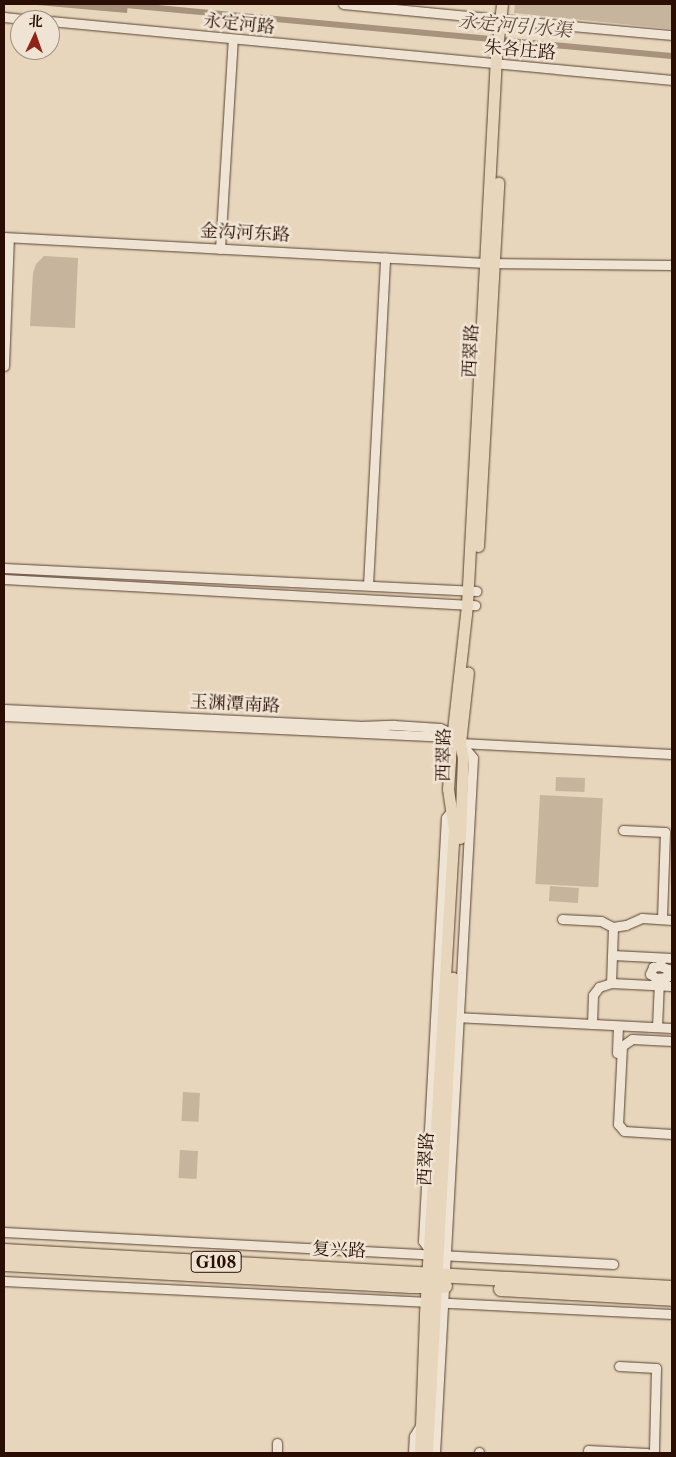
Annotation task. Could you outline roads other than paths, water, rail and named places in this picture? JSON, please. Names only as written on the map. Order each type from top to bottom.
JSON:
[{"type":"highway","name":"复兴路","points":[[4,1251],[417,1272],[437,1281],[672,1299]]},
{"type":"highway","name":"复兴路","points":[[4,1264],[411,1286],[437,1281],[672,1288]]},
{"type":"main road","points":[[502,22],[503,4]]},
{"type":"main road","name":"西翠路","points":[[451,1017],[454,830],[448,789],[472,591],[502,22]]},
{"type":"main road","name":"西翠路","points":[[420,1453],[420,1426],[437,1281],[436,1254],[451,1017],[463,758],[455,739]]},
{"type":"main road","name":"西翠路","points":[[427,1453],[435,1302]]},
{"type":"street","points":[[343,4],[502,22],[672,35]]},
{"type":"street","name":"永定河路","points":[[60,23],[365,52]]},
{"type":"street","points":[[220,249],[233,39]]},
{"type":"street","name":"朱各庄路","points":[[365,52],[499,61],[672,80]]},
{"type":"street","points":[[4,366],[6,238]]},
{"type":"street","name":"金沟河东路","points":[[6,238],[490,263],[672,265]]},
{"type":"street","points":[[368,585],[385,257]]},
{"type":"street","points":[[4,568],[472,591]]},
{"type":"street","points":[[4,579],[471,605]]},
{"type":"street","name":"玉渊潭南路","points":[[4,709],[358,726],[440,728],[455,739]]},
{"type":"street","name":"玉渊潭南路","points":[[4,716],[434,736],[672,754]]},
{"type":"street","points":[[436,1254],[423,1241],[446,818],[451,811]]},
{"type":"street","points":[[623,830],[665,832],[662,919]]},
{"type":"street","points":[[562,919],[601,921],[613,927],[642,918],[672,920]]},
{"type":"street","points":[[611,983],[613,927]]},
{"type":"street","points":[[612,955],[660,962]]},
{"type":"street","points":[[659,982],[650,972],[660,962],[672,958]]},
{"type":"street","points":[[592,1024],[593,995],[599,987],[611,983],[659,982],[672,986]]},
{"type":"street","points":[[657,1028],[659,982]]},
{"type":"street","points":[[436,1254],[451,1017],[672,1028]]},
{"type":"street","points":[[615,1086],[618,1026]]},
{"type":"street","points":[[672,1041],[632,1039],[624,1042],[622,1046],[618,1124],[624,1132],[672,1134]]},
{"type":"street","name":"复兴路","points":[[4,1232],[613,1264]]},
{"type":"street","points":[[4,1281],[672,1314]]},
{"type":"street","points":[[435,1453],[435,1302],[437,1281]]},
{"type":"street","points":[[588,1450],[653,1453],[656,1368],[619,1366]]},
{"type":"street","points":[[413,1453],[414,1436],[420,1426]]},
{"type":"street","points":[[276,1453],[277,1443]]},
{"type":"waterway","name":"永定河引水渠","points":[[115,4],[672,56]]}]
